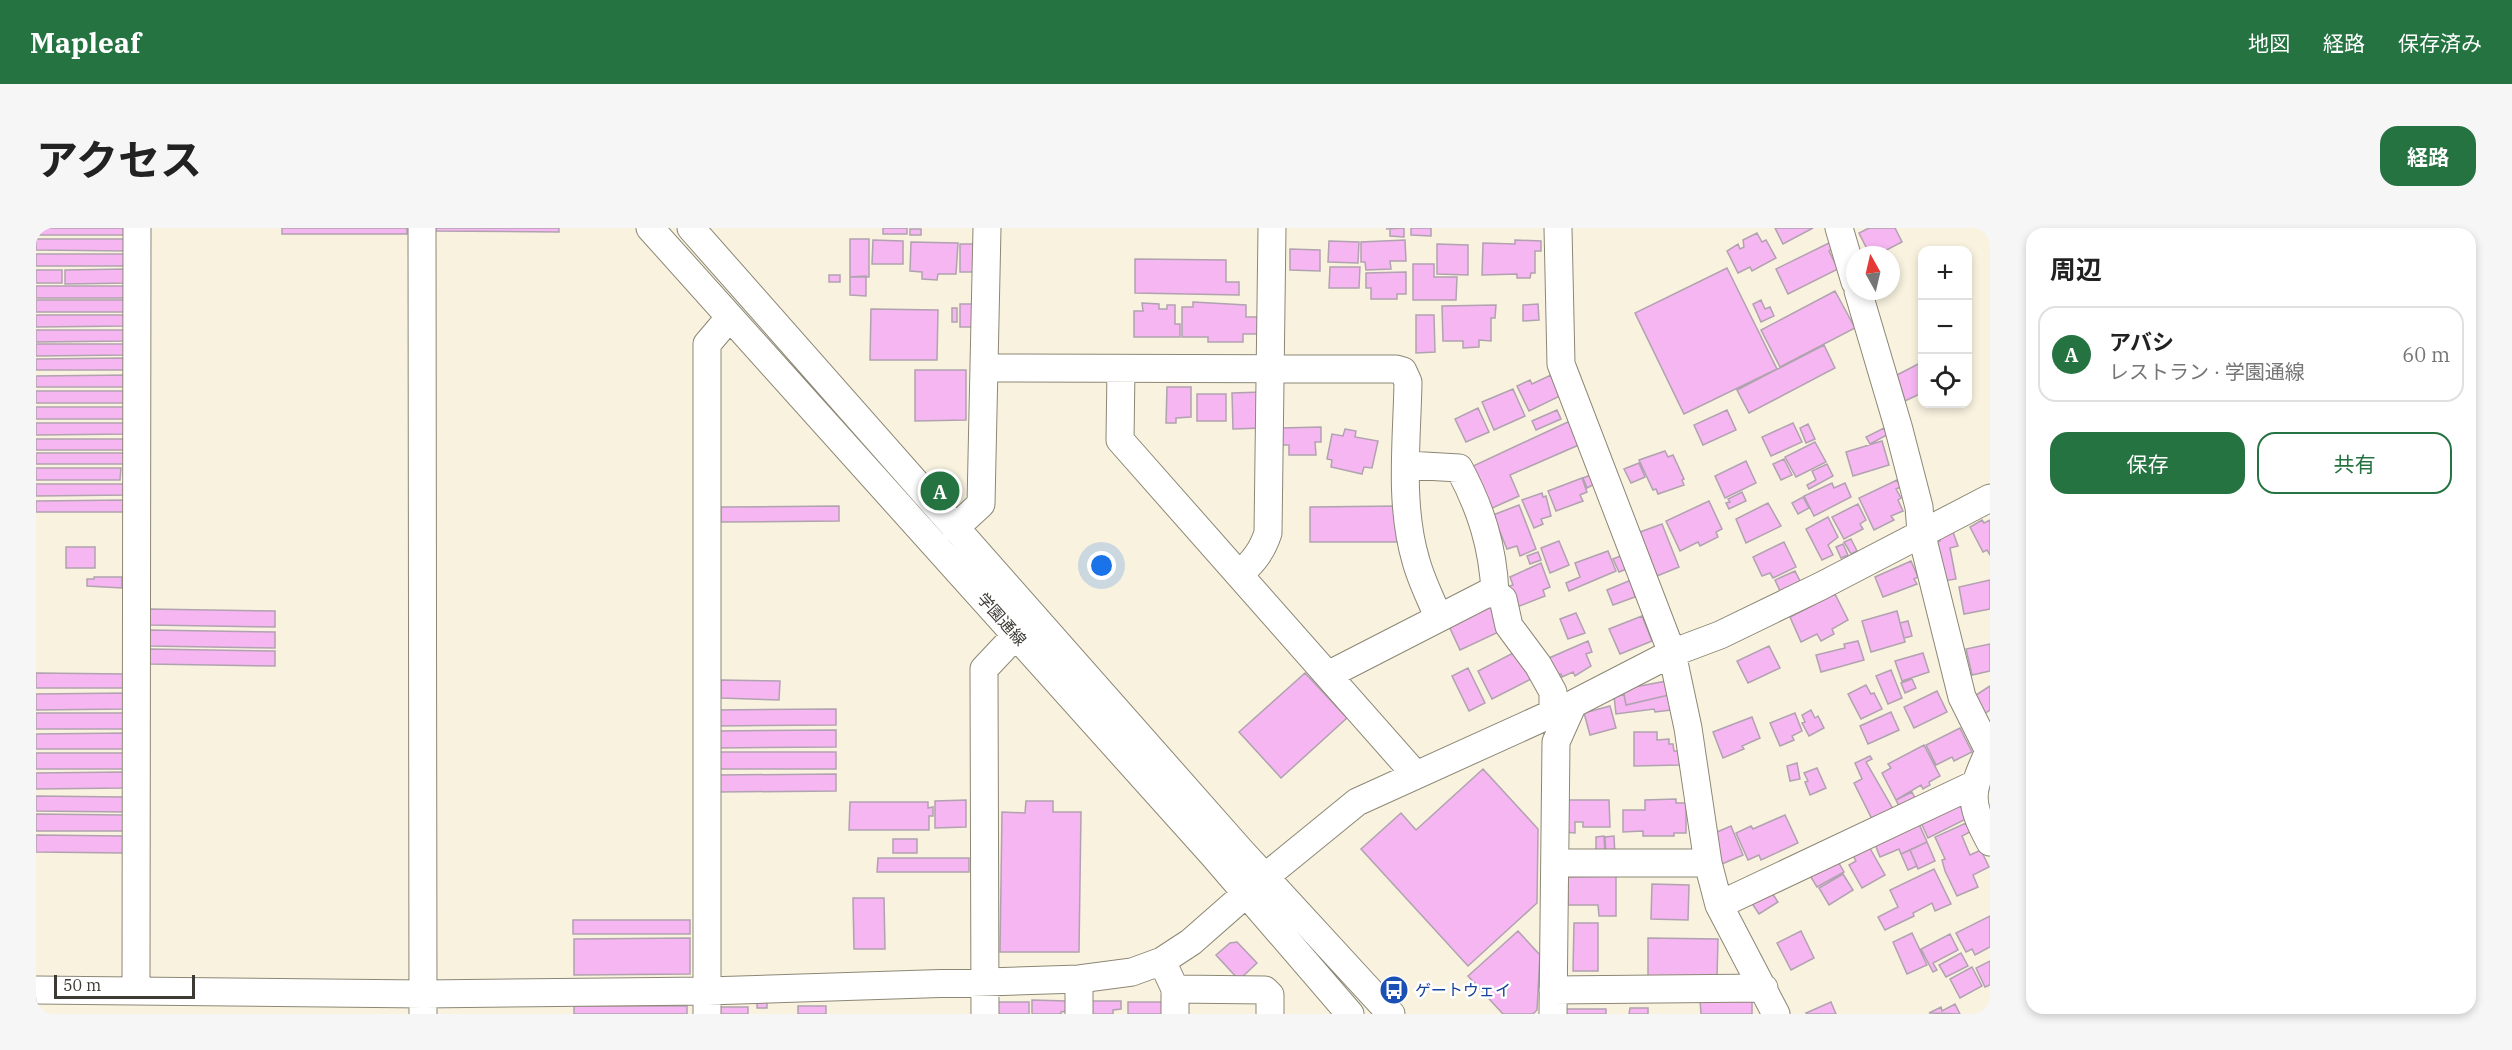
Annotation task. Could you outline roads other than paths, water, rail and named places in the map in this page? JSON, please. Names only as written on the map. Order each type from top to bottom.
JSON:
[{"type":"street","points":[[136,228],[136,989]]},
{"type":"street","points":[[422,228],[424,1004]]},
{"type":"street","name":"学園通線","points":[[650,228],[1213,855],[1244,894],[1350,1014]]},
{"type":"street","name":"学園通線","points":[[692,228],[1265,877],[1391,1014]]},
{"type":"street","points":[[956,528],[981,504],[987,228]]},
{"type":"street","points":[[1240,574],[1263,549],[1268,533],[1272,228]]},
{"type":"street","points":[[1558,228],[1561,364],[1672,653],[1688,728],[1708,862],[1719,905],[1776,1014]]},
{"type":"street","points":[[1839,228],[1846,252]]},
{"type":"street","points":[[1861,300],[1904,446],[1919,507],[1921,532],[1962,697],[1989,751],[1973,785],[1975,814],[1990,842]]},
{"type":"street","points":[[707,1002],[707,344],[730,317]]},
{"type":"street","points":[[984,368],[1396,369],[1403,371],[1408,382],[1406,501],[1416,561],[1438,617]]},
{"type":"street","points":[[1122,369],[1120,440],[1415,774]]},
{"type":"street","points":[[1407,465],[1460,468],[1484,525],[1493,561],[1495,593]]},
{"type":"street","points":[[36,990],[136,989],[424,1004],[707,1002],[985,982],[1079,980],[1132,972],[1162,961],[1191,942],[1244,894],[1357,802],[1563,708],[1672,653],[1720,635],[1821,586],[1990,498]]},
{"type":"street","points":[[1328,675],[1438,617],[1486,594],[1495,593],[1503,599],[1509,626],[1538,665],[1563,708],[1556,742],[1553,1002],[1764,988]]},
{"type":"street","points":[[985,1014],[984,669],[1016,635]]},
{"type":"street","points":[[1719,905],[1973,785]]},
{"type":"street","points":[[1555,863],[1708,862]]},
{"type":"street","points":[[1162,961],[1175,1002],[1265,990],[1270,995],[1270,1014]]},
{"type":"street","points":[[1079,980],[1079,1014]]},
{"type":"place","name":"アバシ","points":[[940,491]]},
{"type":"place","name":"ゲートウェイ","points":[[1394,990]]}]
